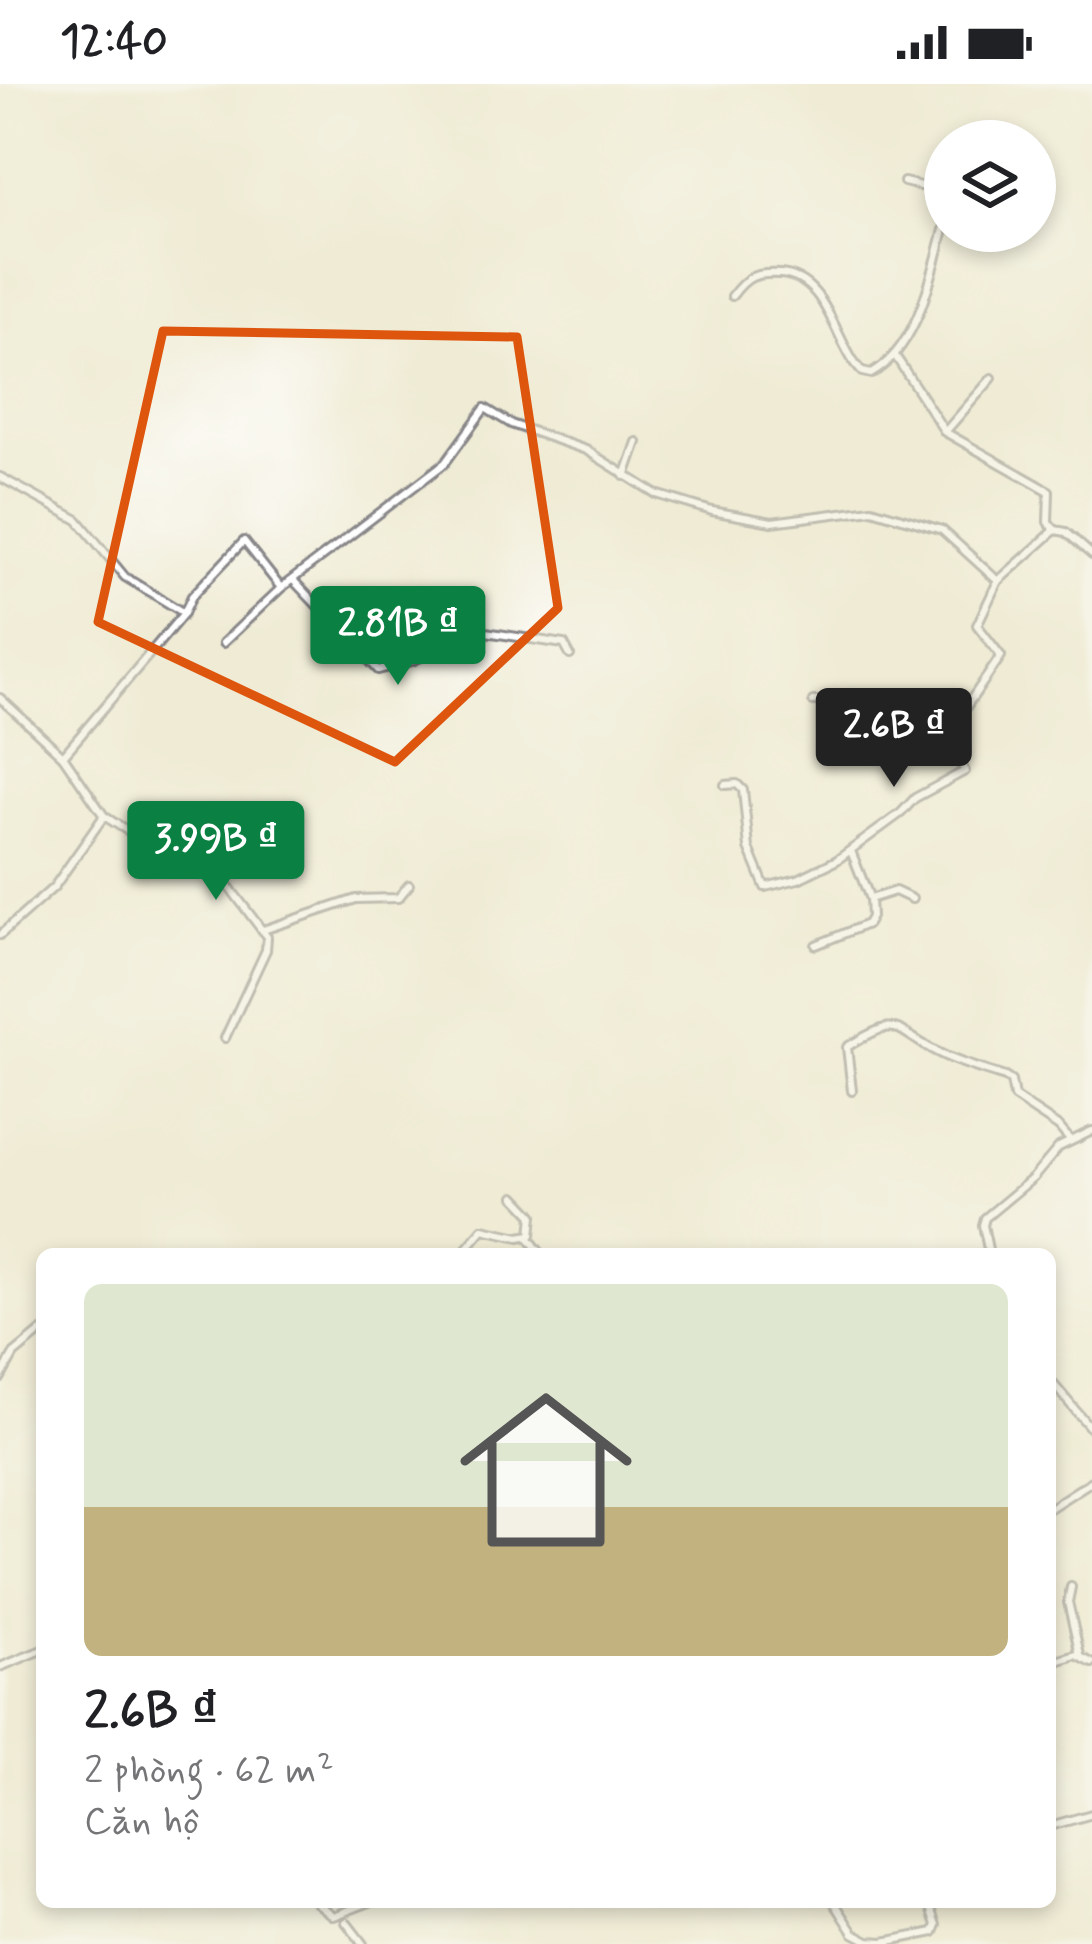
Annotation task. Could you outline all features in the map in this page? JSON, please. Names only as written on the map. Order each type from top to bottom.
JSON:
[{"type":"street","points":[[904,182],[924,187]]},
{"type":"street","points":[[732,296],[744,280],[758,274],[802,279],[813,288],[862,372],[877,371],[896,357],[922,302],[937,252]]},
{"type":"street","points":[[896,357],[945,432],[1045,486],[1050,494],[1048,522],[1092,555]]},
{"type":"street","points":[[945,432],[992,378]]},
{"type":"street","points":[[223,644],[280,588],[445,463],[485,408],[511,424],[586,450],[669,499],[772,522],[872,509],[950,535],[998,581]]},
{"type":"street","points":[[625,476],[637,442]]},
{"type":"street","points":[[0,477],[78,520],[125,577],[184,613]]},
{"type":"street","points":[[724,785],[737,784],[742,790],[748,848],[765,887],[798,879],[850,851],[915,798],[964,772],[950,746],[949,732],[1001,656],[977,625],[998,581],[1055,530]]},
{"type":"street","points":[[63,756],[184,613],[192,596],[244,542],[280,588]]},
{"type":"street","points":[[293,580],[378,670],[412,661],[482,630],[564,644],[570,655]]},
{"type":"street","points":[[0,698],[63,756],[104,817],[157,848],[221,876],[262,930],[266,950],[225,1038]]},
{"type":"street","points":[[813,701],[881,706],[926,729],[949,732]]},
{"type":"street","points":[[0,935],[54,887],[104,817]]},
{"type":"street","points":[[815,945],[867,924],[872,917],[870,899],[850,851]]},
{"type":"street","points":[[262,930],[356,899],[398,898],[409,885]]},
{"type":"street","points":[[870,899],[895,891],[912,899]]},
{"type":"street","points":[[853,1091],[848,1047],[875,1029],[897,1027],[934,1052],[1011,1081],[1014,1097],[1059,1126],[1070,1139]]},
{"type":"street","points":[[988,1248],[985,1218],[1034,1178],[1051,1154],[1070,1139],[1092,1131]]},
{"type":"street","points":[[515,1196],[533,1215],[528,1238]]},
{"type":"street","points":[[467,1248],[483,1229],[528,1238],[537,1248]]},
{"type":"street","points":[[0,1379],[14,1354],[36,1336]]},
{"type":"street","points":[[1056,1387],[1092,1430]]},
{"type":"street","points":[[1056,1504],[1092,1481]]},
{"type":"street","points":[[1071,1587],[1069,1608],[1080,1655],[1092,1663]]},
{"type":"street","points":[[0,1667],[36,1652]]},
{"type":"street","points":[[1056,1661],[1080,1655]]},
{"type":"street","points":[[1056,1824],[1092,1814]]},
{"type":"street","points":[[324,1908],[334,1916],[355,1908]]},
{"type":"street","points":[[838,1908],[854,1933],[877,1943],[934,1932],[937,1925],[931,1908]]},
{"type":"street","points":[[346,1922],[364,1944]]},
{"type":"highlighted area","points":[[163,331],[517,337],[558,608],[395,762],[98,622]]}]
